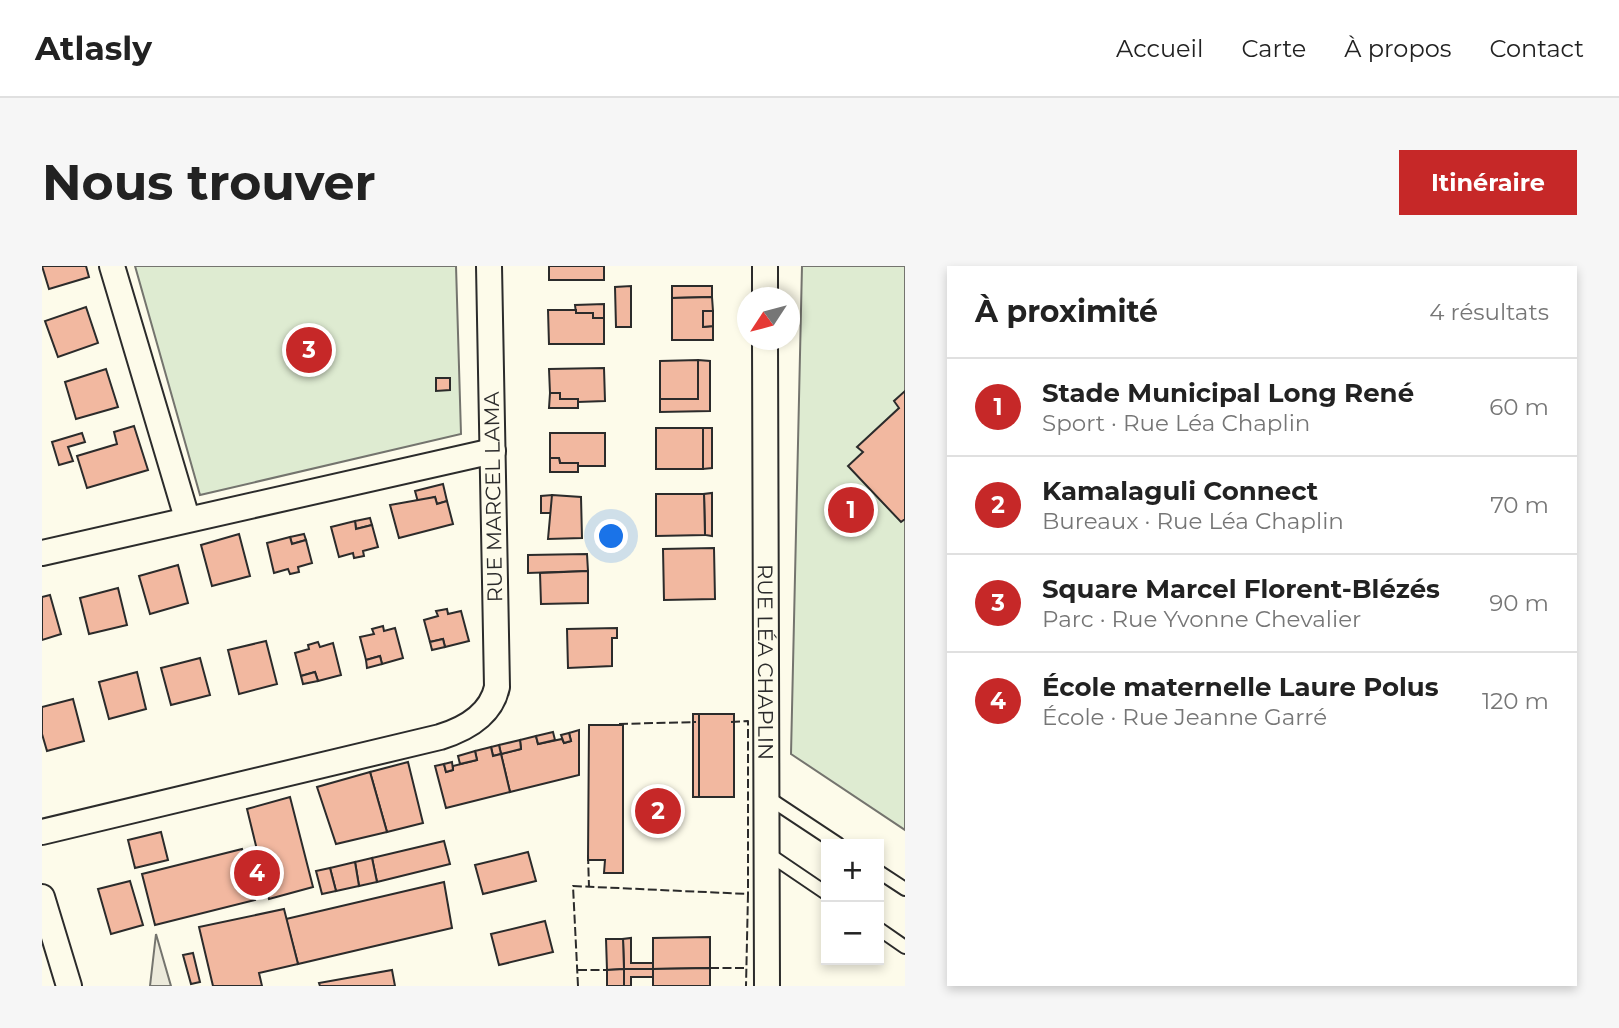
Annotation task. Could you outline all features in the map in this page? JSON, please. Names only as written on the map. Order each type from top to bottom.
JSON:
[{"type":"street","points":[[112,266],[187,518]]},
{"type":"street","name":"RUE MARCEL LAMA","points":[[42,832],[422,742],[456,732],[476,720],[493,700],[497,687],[489,266]]},
{"type":"street","points":[[765,266],[765,287]]},
{"type":"street","name":"RUE LÉA CHAPLIN","points":[[765,350],[767,986]]},
{"type":"street","points":[[42,553],[187,518],[493,451]]},
{"type":"street","points":[[42,897],[69,986]]},
{"type":"lane","points":[[766,797],[830,839]]},
{"type":"lane","points":[[767,853],[821,890]]},
{"type":"lane","points":[[884,875],[905,889]]},
{"type":"lane","points":[[884,932],[905,947]]},
{"type":"green space","points":[[135,266],[456,266],[461,434],[200,495]]},
{"type":"green space","points":[[802,266],[905,266],[905,830],[791,754]]},
{"type":"shaded area","points":[[156,934],[171,986],[150,986]]},
{"type":"building","points":[[42,266],[86,266],[89,277],[49,289]]},
{"type":"building","points":[[549,266],[604,266],[604,280],[549,280]]},
{"type":"building","points":[[631,286],[631,327],[616,327],[615,287]]},
{"type":"building","points":[[672,286],[712,286],[712,297],[672,298]]},
{"type":"building","points":[[712,297],[713,311],[703,311],[703,327],[713,326],[713,340],[672,340],[672,298]]},
{"type":"building","points":[[604,304],[604,318],[593,318],[593,313],[576,313],[575,305]]},
{"type":"building","points":[[86,307],[98,343],[58,357],[45,321]]},
{"type":"building","points":[[548,310],[576,310],[576,313],[593,313],[593,318],[604,318],[604,344],[549,344]]},
{"type":"building","points":[[703,311],[713,311],[713,326],[703,327]]},
{"type":"building","points":[[698,360],[698,399],[660,399],[660,361]]},
{"type":"building","points":[[698,360],[710,361],[710,411],[660,412],[660,399],[698,399]]},
{"type":"building","points":[[604,368],[605,401],[578,402],[578,399],[560,399],[560,393],[550,393],[549,369]]},
{"type":"building","points":[[106,369],[118,407],[76,419],[65,382]]},
{"type":"building","points":[[436,378],[450,378],[450,390],[436,391]]},
{"type":"building","points":[[905,391],[905,519],[901,522],[848,466],[863,452],[857,447],[899,408],[894,401]]},
{"type":"building","points":[[550,393],[560,393],[560,399],[578,399],[578,408],[549,408]]},
{"type":"building","points":[[134,426],[148,470],[87,488],[77,456],[117,444],[114,432]]},
{"type":"building","points":[[656,428],[703,428],[703,469],[656,469]]},
{"type":"building","points":[[703,428],[712,428],[712,468],[703,469]]},
{"type":"building","points":[[82,433],[85,442],[68,447],[73,461],[59,465],[52,442]]},
{"type":"building","points":[[550,433],[605,433],[605,466],[578,466],[578,463],[560,463],[559,458],[550,458]]},
{"type":"building","points":[[550,458],[559,458],[560,463],[578,463],[578,472],[550,472]]},
{"type":"building","points":[[443,484],[447,501],[437,504],[435,497],[418,502],[415,491]]},
{"type":"building","points":[[712,493],[712,536],[705,535],[704,494]]},
{"type":"building","points":[[656,494],[704,494],[705,535],[656,536]]},
{"type":"building","points":[[552,495],[552,513],[541,513],[541,496]]},
{"type":"building","points":[[552,495],[581,497],[582,538],[548,539]]},
{"type":"building","points":[[435,497],[437,504],[447,501],[453,524],[399,538],[390,505]]},
{"type":"building","points":[[370,518],[372,525],[356,529],[355,521]]},
{"type":"building","points":[[355,521],[356,529],[372,525],[378,547],[363,551],[364,556],[354,558],[353,553],[339,557],[331,527]]},
{"type":"building","points":[[239,534],[250,576],[212,586],[201,545]]},
{"type":"building","points":[[304,534],[306,540],[292,544],[290,537]]},
{"type":"building","points":[[290,537],[292,544],[306,540],[312,563],[298,567],[299,572],[290,574],[288,569],[274,573],[267,543]]},
{"type":"building","points":[[714,548],[715,599],[664,600],[663,549]]},
{"type":"building","points":[[587,554],[588,571],[528,573],[528,555]]},
{"type":"building","points":[[178,565],[188,603],[150,614],[139,576]]},
{"type":"building","points":[[588,571],[588,603],[541,604],[540,573]]},
{"type":"building","points":[[118,588],[127,625],[89,634],[80,598]]},
{"type":"building","points":[[50,595],[61,634],[42,640],[42,597]]},
{"type":"building","points":[[447,609],[448,614],[461,611],[469,641],[445,647],[443,639],[430,642],[424,620],[438,616],[436,611]]},
{"type":"building","points":[[383,626],[384,631],[395,628],[403,658],[382,664],[380,656],[366,660],[360,637],[374,634],[372,629]]},
{"type":"building","points":[[617,628],[617,638],[612,638],[612,666],[568,668],[567,629]]},
{"type":"building","points":[[443,639],[445,647],[432,650],[430,642]]},
{"type":"building","points":[[266,641],[277,684],[239,694],[228,650]]},
{"type":"building","points":[[318,642],[320,647],[333,643],[341,675],[318,681],[315,672],[301,676],[295,653],[309,649],[308,645]]},
{"type":"building","points":[[380,656],[382,664],[367,668],[366,660]]},
{"type":"building","points":[[200,658],[210,695],[171,705],[161,668]]},
{"type":"building","points":[[137,672],[146,709],[109,719],[99,682]]},
{"type":"building","points":[[315,672],[318,681],[303,684],[301,676]]},
{"type":"building","points":[[73,699],[84,741],[47,751],[42,734],[42,707]]},
{"type":"building","points":[[693,714],[699,714],[699,797],[693,797]]},
{"type":"building","points":[[699,714],[734,714],[734,797],[699,797]]},
{"type":"building","points":[[589,725],[623,725],[623,873],[604,873],[605,860],[588,860]]},
{"type":"building","points":[[579,730],[579,775],[510,792],[501,754],[521,749],[520,740],[536,736],[538,744],[562,739],[564,743],[571,741],[569,733]]},
{"type":"building","points":[[553,732],[555,740],[538,744],[536,736]]},
{"type":"building","points":[[569,733],[571,741],[564,743],[561,735]]},
{"type":"building","points":[[520,740],[521,749],[501,754],[499,745]]},
{"type":"building","points":[[499,745],[501,754],[493,756],[491,747]]},
{"type":"building","points":[[491,747],[493,756],[501,754],[510,792],[446,808],[435,766],[444,764],[446,772],[453,770],[453,766],[477,760],[475,751]]},
{"type":"building","points":[[475,751],[477,760],[460,764],[458,756]]},
{"type":"building","points":[[408,762],[423,823],[387,832],[370,772]]},
{"type":"building","points":[[452,762],[453,770],[446,772],[444,764]]},
{"type":"building","points":[[370,772],[387,832],[336,844],[317,787]]},
{"type":"building","points":[[290,797],[313,887],[269,899],[247,809]]},
{"type":"building","points":[[161,832],[168,860],[135,868],[128,840]]},
{"type":"building","points":[[444,841],[450,864],[377,882],[372,858]]},
{"type":"building","points":[[242,849],[255,900],[155,925],[142,874]]},
{"type":"building","points":[[528,852],[536,881],[483,894],[475,865]]},
{"type":"building","points":[[372,858],[377,882],[359,886],[355,862]]},
{"type":"building","points":[[355,862],[359,886],[336,891],[330,868]]},
{"type":"building","points":[[330,868],[336,891],[322,894],[316,871]]},
{"type":"building","points":[[130,881],[143,925],[111,934],[98,889]]},
{"type":"building","points":[[444,882],[452,928],[298,964],[286,919]]},
{"type":"building","points":[[284,909],[298,964],[259,973],[262,986],[213,986],[199,927]]},
{"type":"building","points":[[545,921],[553,952],[499,965],[491,934]]},
{"type":"building","points":[[710,937],[710,968],[653,969],[653,938]]},
{"type":"building","points":[[631,938],[631,963],[653,963],[653,969],[624,969],[623,939]]},
{"type":"building","points":[[606,939],[623,939],[624,969],[607,970]]},
{"type":"building","points":[[193,953],[200,982],[191,984],[183,955]]},
{"type":"building","points":[[710,968],[710,986],[653,986],[653,969]]},
{"type":"building","points":[[624,969],[624,986],[607,986],[607,970]]},
{"type":"building","points":[[624,969],[653,969],[653,977],[631,977],[631,986],[624,986]]},
{"type":"building","points":[[392,970],[395,986],[320,986],[319,983]]},
{"type":"fence","points":[[731,722],[748,721],[748,894]]},
{"type":"fence","points":[[619,724],[696,722]]},
{"type":"fence","points":[[588,855],[589,887]]},
{"type":"fence","points":[[578,986],[573,886],[748,894],[746,986]]},
{"type":"fence","points":[[710,968],[746,968]]},
{"type":"fence","points":[[578,970],[607,970]]},
{"type":"place","name":"Square Marcel Florent-Blézés","points":[[309,350]]},
{"type":"place","name":"Stade Municipal Long René","points":[[851,510]]},
{"type":"place","name":"Kamalaguli Connect","points":[[658,811]]},
{"type":"place","name":"École maternelle Laure Polus","points":[[257,873]]}]
